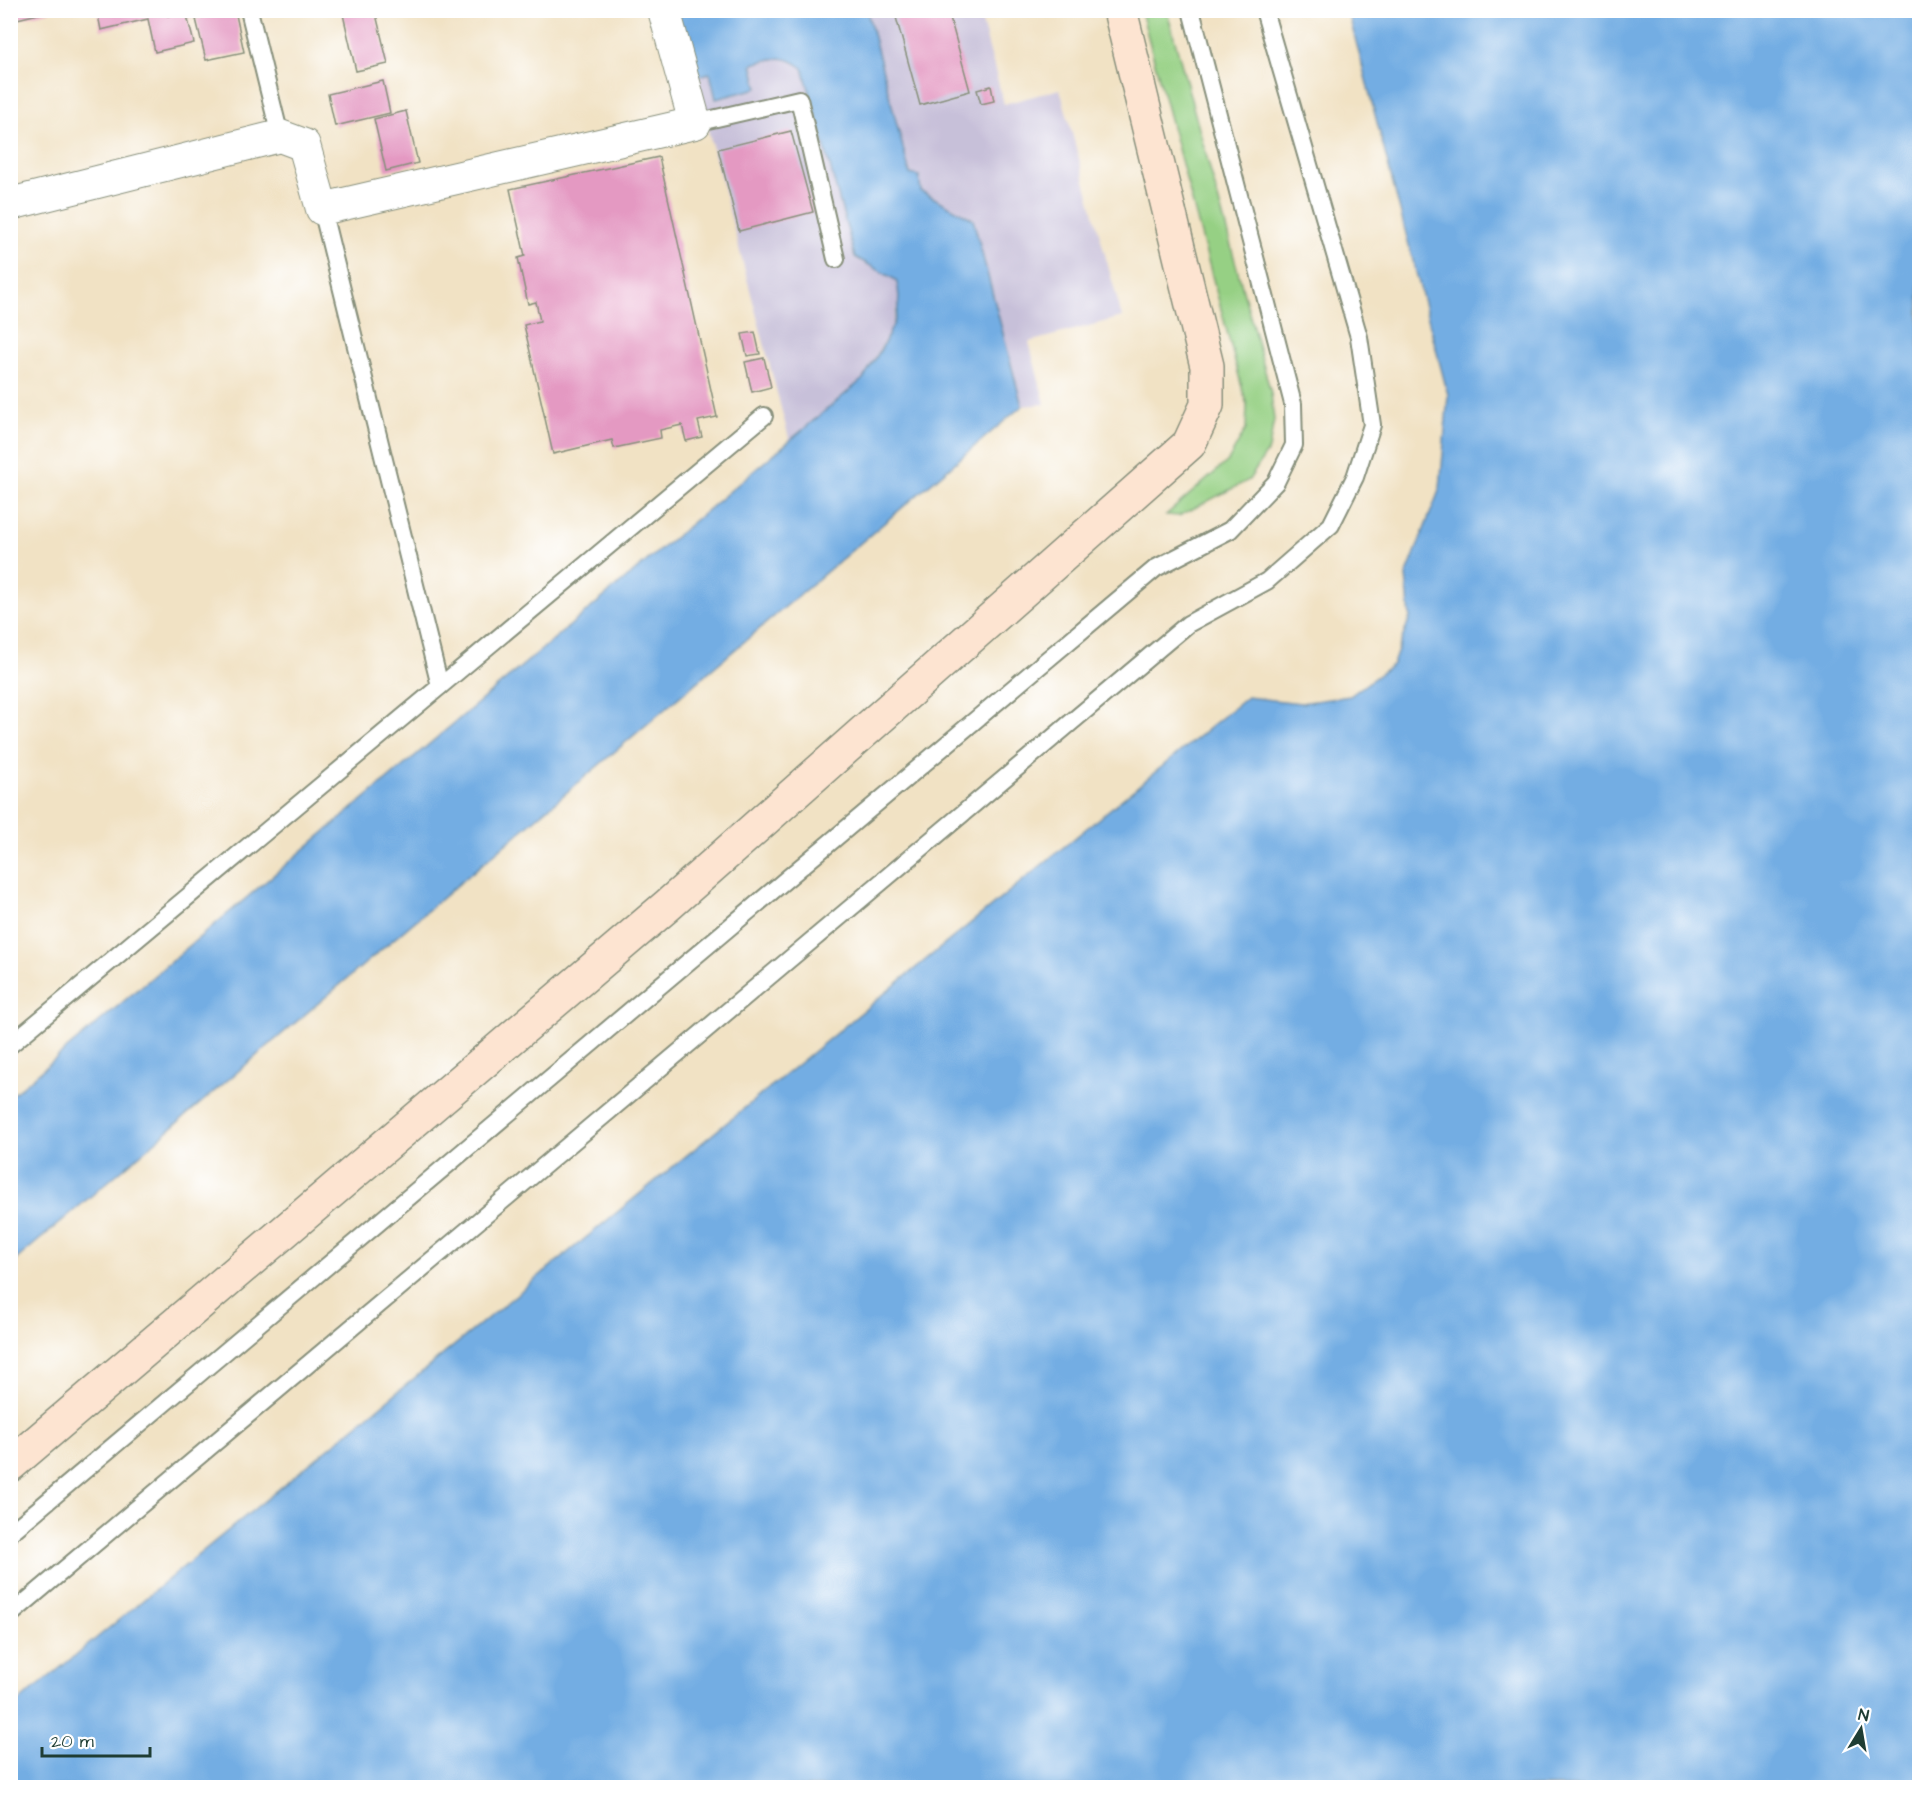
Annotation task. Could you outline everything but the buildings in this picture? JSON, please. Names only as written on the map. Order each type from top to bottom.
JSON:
[{"type":"street","points":[[10,204],[280,136],[304,145],[322,209],[695,123],[664,10]]},
{"type":"street","points":[[10,1465],[668,905],[1189,444],[1207,405],[1208,366],[1120,10]]},
{"type":"lane","points":[[249,10],[280,136]]},
{"type":"lane","points":[[10,1533],[1156,568],[1230,530],[1276,482],[1294,445],[1293,404],[1191,10]]},
{"type":"lane","points":[[10,1616],[1188,624],[1267,581],[1331,525],[1355,477],[1372,425],[1359,338],[1264,10]]},
{"type":"lane","points":[[695,123],[799,99],[836,259]]},
{"type":"lane","points":[[322,209],[440,686]]},
{"type":"lane","points":[[10,1045],[764,416]]},
{"type":"shaded area","points":[[867,11],[979,11],[1004,104],[1060,89],[1122,317],[1029,342],[1045,404],[1022,406],[973,219],[921,191],[919,177],[910,175]]},
{"type":"shaded area","points":[[777,57],[790,58],[803,68],[855,257],[896,280],[901,293],[891,329],[863,379],[790,442],[694,77],[709,73],[717,99],[757,88],[751,64]]},
{"type":"green space","points":[[1141,11],[1167,11],[1271,393],[1274,420],[1269,449],[1249,480],[1179,516],[1166,515],[1228,461],[1246,429],[1247,406]]},
{"type":"water","points":[[676,11],[867,11],[910,174],[919,176],[921,191],[973,219],[1022,406],[11,1264],[11,1096],[863,379],[884,344],[898,305],[899,293],[896,280],[855,257],[803,68],[790,60],[779,58],[752,64],[758,88],[716,99],[710,73],[694,77]]},
{"type":"water","points":[[1348,11],[1919,11],[1919,1787],[11,1787],[11,1708],[1247,697],[1301,703],[1350,696],[1393,664],[1410,617],[1406,576],[1440,488],[1448,395]]}]
